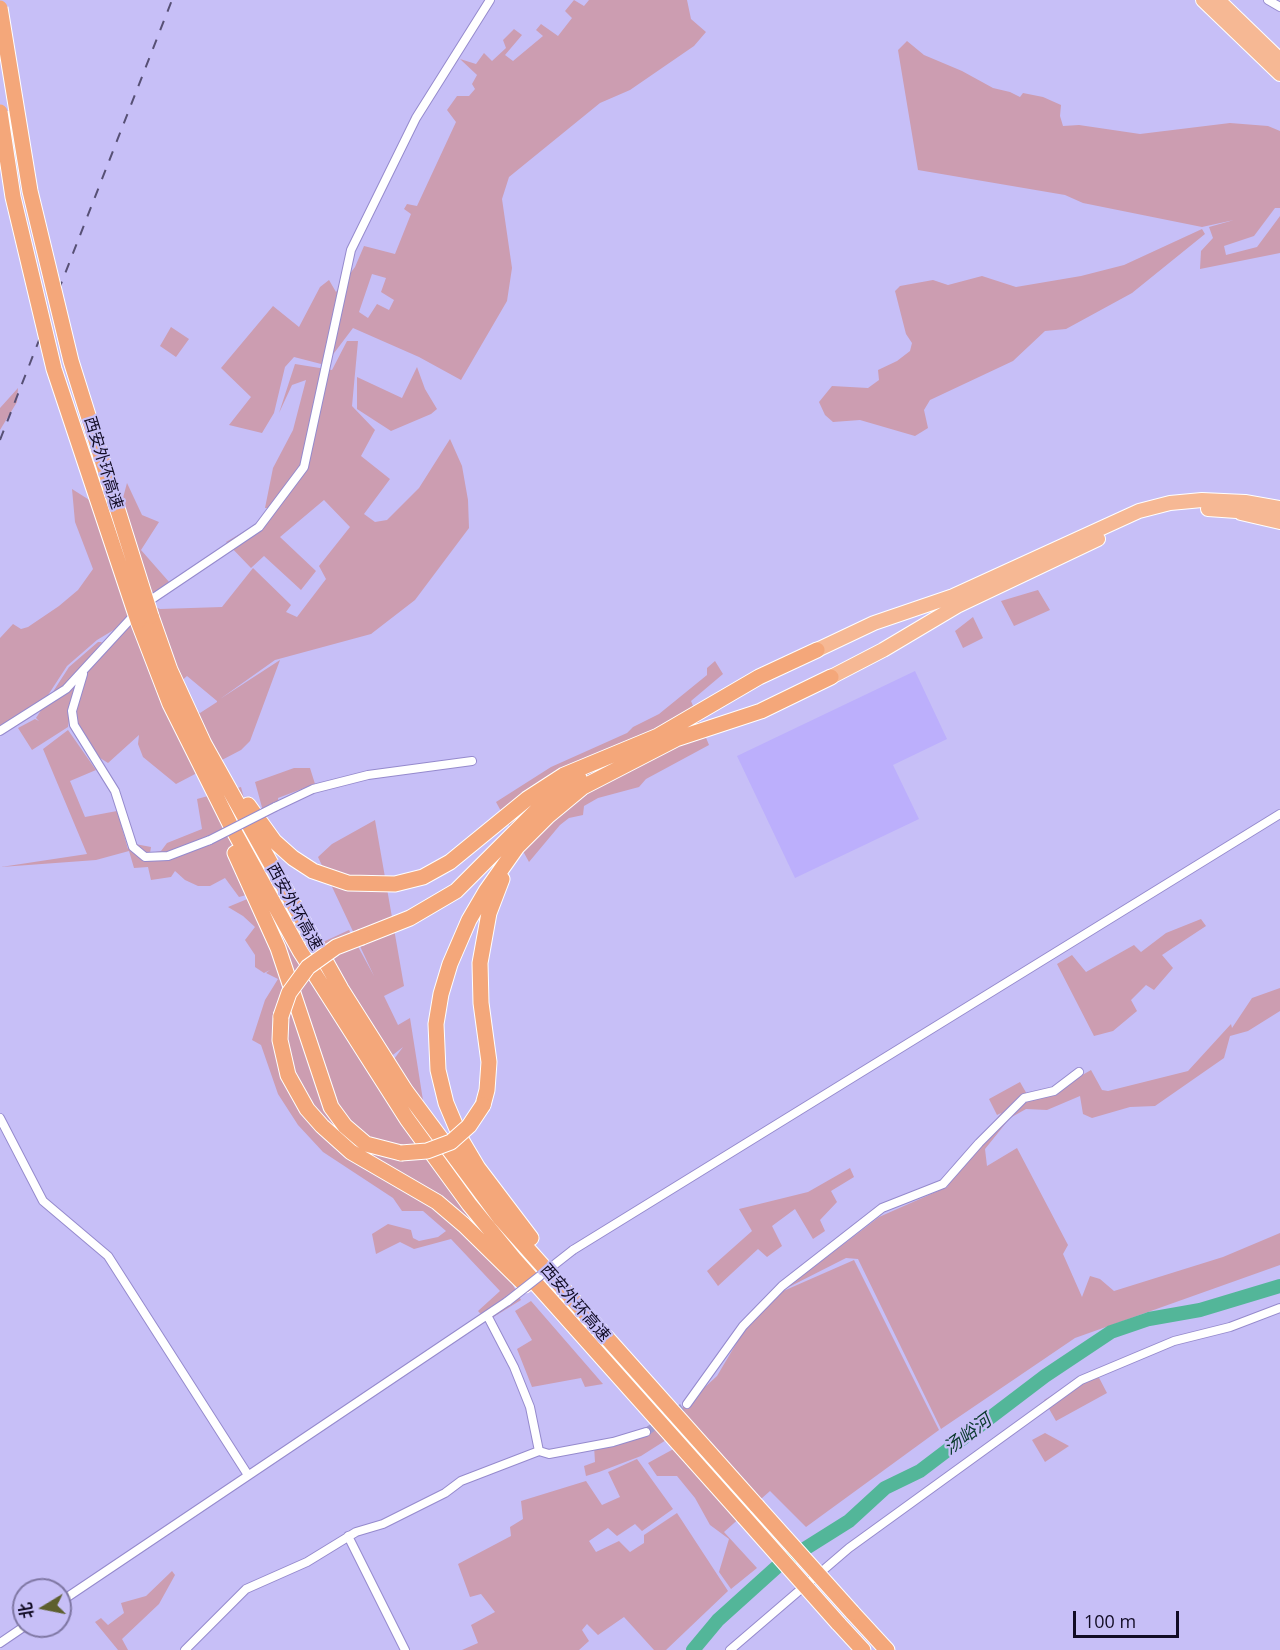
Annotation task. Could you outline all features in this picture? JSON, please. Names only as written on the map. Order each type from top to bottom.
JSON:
[{"type":"highway","points":[[1203,0],[1280,74]]},
{"type":"highway","points":[[1218,0],[1280,60]]},
{"type":"highway","name":"西安外环高速","points":[[0,8],[30,191],[68,350],[145,618],[157,675],[207,780],[295,942],[380,1079],[469,1204],[615,1372],[863,1650]]},
{"type":"highway","name":"西安外环高速","points":[[0,112],[13,197],[54,369],[145,618],[204,744],[287,896],[341,989],[405,1090],[478,1192],[646,1384],[887,1650]]},
{"type":"highway","points":[[615,1372],[464,1225],[425,1194],[351,1152],[322,1126],[302,1101],[285,1067],[280,1040],[281,1016],[289,993],[308,967],[336,947],[410,918],[445,898],[467,881],[524,822],[561,790],[759,677],[874,623],[953,596],[1147,509],[1202,500],[1238,501],[1280,508]]},
{"type":"highway","points":[[646,1384],[511,1214],[478,1168],[454,1125],[438,1070],[436,1024],[450,964],[486,891],[508,858],[533,830],[575,793],[600,776],[676,739],[761,711],[882,650],[957,606],[1128,525],[1172,512],[1230,510],[1280,516]]},
{"type":"highway","points":[[1230,510],[1280,522]]},
{"type":"highway","points":[[166,660],[232,779],[274,841],[308,868],[348,883],[395,885],[430,873],[450,862],[527,799],[564,775],[658,736]]},
{"type":"highway","points":[[157,675],[188,759],[250,883],[274,940],[331,1107],[345,1126],[366,1144],[401,1153],[427,1151],[451,1142],[469,1126],[483,1105],[489,1071],[479,980],[484,935],[498,889],[533,830]]},
{"type":"street","points":[[0,731],[66,689],[150,598],[259,527],[304,467],[351,250],[416,118],[490,0]]},
{"type":"street","points":[[1268,0],[1280,7]]},
{"type":"street","points":[[84,670],[72,711],[74,725],[115,790],[133,847],[145,856],[168,856],[210,840],[313,789],[368,775],[472,761]]},
{"type":"street","points":[[72,1594],[488,1317],[573,1250],[1280,814]]},
{"type":"street","points":[[687,1404],[743,1326],[782,1286],[882,1208],[943,1184],[979,1143],[1024,1098],[1054,1091],[1079,1072]]},
{"type":"street","points":[[0,1118],[43,1201],[108,1256],[248,1475]]},
{"type":"street","points":[[730,1650],[849,1548],[1081,1380],[1174,1341],[1230,1327],[1280,1308]]},
{"type":"street","points":[[488,1317],[514,1367],[530,1407],[539,1451]]},
{"type":"street","points":[[185,1650],[246,1589],[307,1562],[348,1536],[383,1524],[445,1492],[461,1481],[539,1451],[549,1454],[613,1442],[646,1432]]},
{"type":"street","points":[[348,1536],[405,1650]]},
{"type":"shaded area","points":[[574,0],[584,6],[589,0],[687,0],[691,19],[706,32],[694,46],[630,90],[600,103],[509,177],[502,199],[512,268],[507,301],[461,380],[419,357],[353,328],[325,365],[294,357],[285,367],[274,413],[262,433],[229,425],[251,397],[221,368],[273,306],[299,327],[320,287],[329,280],[336,292],[355,267],[364,246],[395,254],[411,214],[404,209],[407,204],[417,206],[456,122],[447,110],[457,96],[469,96],[475,89],[472,84],[477,75],[460,59],[476,64],[484,53],[492,61],[506,48],[503,40],[514,29],[522,35],[505,55],[513,61],[543,36],[536,30],[541,24],[558,36],[572,18],[565,11]],"holes":[[[372,274],[386,278],[381,292],[394,300],[389,310],[377,304],[368,318],[359,312]]]},
{"type":"shaded area","points":[[907,41],[924,55],[962,71],[993,88],[1020,97],[1023,93],[1043,97],[1061,105],[1060,116],[1063,126],[1079,125],[1140,134],[1230,123],[1268,126],[1280,131],[1280,208],[1275,208],[1254,236],[1224,246],[1226,255],[1257,247],[1280,216],[1280,253],[1200,269],[1201,251],[1213,238],[1209,227],[1234,220],[1202,227],[1083,203],[1065,195],[918,170],[898,50]]},
{"type":"shaded area","points":[[1202,229],[1205,234],[1132,293],[1066,329],[1045,331],[1013,361],[930,400],[924,410],[928,428],[915,436],[860,420],[833,422],[825,415],[819,402],[832,386],[868,388],[879,380],[878,370],[897,361],[910,351],[912,343],[906,334],[895,291],[900,286],[933,280],[948,285],[982,276],[1016,287],[1081,276],[1124,265]]},
{"type":"shaded area","points":[[171,327],[189,339],[176,357],[160,346]]},
{"type":"shaded area","points":[[347,341],[358,341],[352,406],[375,430],[361,456],[390,479],[364,514],[375,522],[387,520],[419,488],[450,439],[462,466],[468,500],[469,528],[415,600],[371,634],[275,660],[220,699],[280,660],[250,741],[241,750],[176,784],[143,757],[138,744],[139,735],[108,763],[100,758],[82,735],[72,717],[80,676],[117,628],[97,640],[67,666],[37,712],[0,730],[0,638],[13,624],[21,629],[28,627],[59,606],[78,590],[93,569],[75,522],[72,489],[110,513],[120,509],[127,483],[142,515],[159,522],[141,550],[170,583],[150,595],[146,602],[160,609],[222,607],[253,568],[291,605],[286,612],[297,617],[326,579],[319,566],[350,527],[324,500],[280,537],[316,571],[301,590],[264,556],[251,568],[226,542],[269,517],[276,508],[265,508],[273,468],[293,430],[306,380],[292,385],[279,413],[295,364],[332,370]],"holes":[[[187,676],[217,701],[200,713],[170,691]]]},
{"type":"shaded area","points":[[417,367],[425,389],[437,409],[431,414],[391,431],[357,409],[357,377],[402,398]]},
{"type":"shaded area","points":[[18,388],[17,402],[0,430],[0,408]]},
{"type":"shaded area","points":[[1038,590],[1050,610],[1014,626],[1001,601]]},
{"type":"shaded area","points":[[973,617],[983,638],[963,648],[955,631]]},
{"type":"shaded area","points":[[98,642],[102,642],[76,675],[68,727],[32,750],[18,728],[35,719],[39,721],[36,718],[69,667]]},
{"type":"shaded area","points":[[715,661],[723,674],[691,701],[709,745],[646,779],[639,787],[598,798],[584,806],[583,815],[569,818],[560,825],[529,862],[496,802],[551,767],[627,733],[633,727],[659,714],[707,675],[707,668]]},
{"type":"shaded area","points":[[915,671],[947,739],[893,765],[919,819],[795,878],[737,756]]},
{"type":"shaded area","points":[[68,730],[96,770],[70,781],[85,817],[117,811],[128,849],[130,843],[151,847],[150,853],[161,851],[167,843],[202,829],[197,799],[241,787],[249,817],[229,823],[250,894],[239,897],[225,878],[210,886],[198,886],[185,880],[175,871],[171,877],[151,880],[148,867],[134,868],[129,851],[96,860],[1,867],[87,854],[43,749]]},
{"type":"shaded area","points":[[294,768],[310,768],[315,784],[278,798],[279,806],[269,804],[270,811],[263,811],[255,782]]},
{"type":"shaded area","points":[[375,820],[404,986],[384,996],[398,1025],[410,1018],[425,1113],[394,1059],[403,1047],[389,1058],[521,1300],[487,1321],[478,1311],[500,1291],[451,1239],[414,1249],[400,1242],[376,1254],[372,1234],[388,1224],[411,1230],[413,1238],[419,1241],[438,1237],[446,1231],[423,1211],[402,1211],[393,1198],[323,1152],[298,1125],[278,1094],[261,1045],[252,1040],[265,1000],[278,979],[266,973],[270,970],[264,973],[255,967],[255,955],[245,940],[255,927],[228,907],[281,885],[310,948],[349,930],[374,976],[318,857],[332,844]]},
{"type":"shaded area","points":[[1201,919],[1206,926],[1162,955],[1173,968],[1154,990],[1146,985],[1131,1000],[1137,1011],[1113,1031],[1094,1036],[1057,964],[1072,955],[1086,972],[1134,945],[1141,952],[1166,933]]},
{"type":"shaded area","points":[[1280,988],[1280,1011],[1248,1031],[1230,1036],[1224,1058],[1155,1106],[1130,1107],[1092,1118],[1083,1114],[1080,1096],[1047,1110],[1026,1109],[1010,1118],[985,1149],[987,1166],[1017,1148],[1068,1245],[1063,1254],[1082,1297],[1090,1276],[1100,1279],[1114,1291],[1223,1257],[1280,1233],[1280,1265],[1075,1338],[941,1429],[858,1259],[846,1258],[785,1289],[879,1217],[947,1187],[1001,1113],[997,1115],[989,1099],[1020,1082],[1028,1096],[1048,1095],[1091,1070],[1102,1090],[1108,1091],[1188,1071],[1231,1024],[1232,1028],[1252,998]]},
{"type":"shaded area","points":[[850,1168],[854,1177],[831,1191],[837,1202],[820,1220],[825,1231],[813,1239],[795,1209],[772,1226],[782,1246],[767,1257],[758,1249],[718,1286],[707,1271],[752,1231],[739,1209],[808,1192]]},
{"type":"shaded area","points":[[854,1260],[939,1430],[806,1527],[770,1491],[724,1532],[757,1568],[731,1589],[719,1572],[729,1539],[710,1525],[695,1498],[677,1476],[657,1476],[648,1463],[679,1446],[674,1435],[641,1456],[599,1472],[586,1476],[584,1466],[595,1462],[594,1446],[627,1441],[678,1412],[717,1376],[746,1327],[781,1292]]},
{"type":"shaded area","points":[[531,1301],[603,1384],[585,1387],[581,1378],[532,1387],[517,1349],[532,1340],[515,1311]]},
{"type":"shaded area","points":[[1095,1370],[1107,1393],[1056,1421],[1044,1400]]},
{"type":"shaded area","points":[[1045,1433],[1069,1446],[1045,1462],[1032,1440]]},
{"type":"shaded area","points":[[637,1459],[673,1509],[642,1531],[635,1524],[617,1536],[608,1528],[589,1541],[596,1552],[619,1541],[630,1552],[644,1543],[644,1535],[677,1513],[728,1591],[666,1650],[654,1650],[624,1617],[598,1635],[587,1624],[582,1630],[589,1641],[579,1650],[462,1650],[478,1643],[471,1625],[495,1612],[481,1594],[470,1597],[458,1564],[511,1536],[510,1527],[523,1519],[521,1501],[586,1481],[602,1505],[620,1497],[608,1472]]},
{"type":"shaded area","points":[[172,1571],[175,1575],[159,1604],[122,1639],[128,1650],[118,1650],[95,1622],[101,1618],[108,1625],[124,1613],[121,1603],[146,1596]]},
{"type":"waterway","name":"汤峪河","points":[[693,1650],[718,1620],[779,1565],[849,1521],[885,1488],[920,1471],[1045,1376],[1111,1332],[1149,1319],[1200,1310],[1280,1286]]},
{"type":"tunnel","points":[[646,1432],[687,1404]]},
{"type":"railway","points":[[0,440],[172,0]]}]
